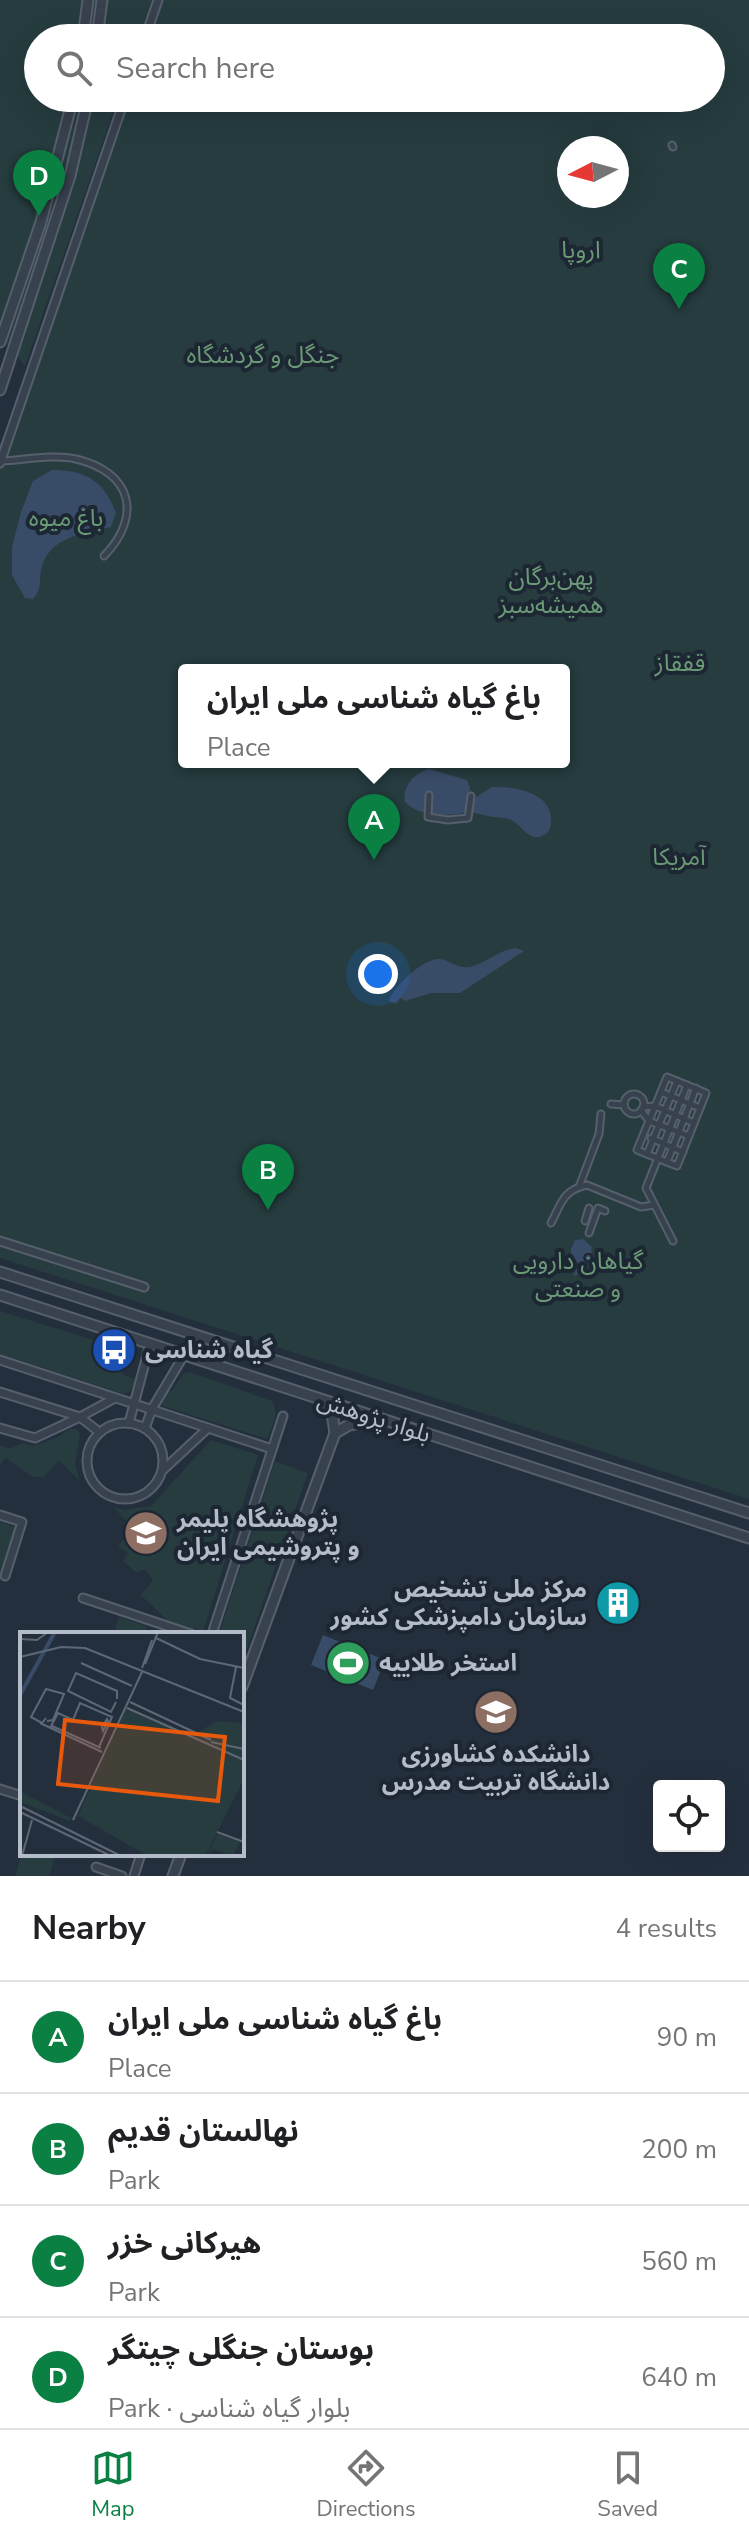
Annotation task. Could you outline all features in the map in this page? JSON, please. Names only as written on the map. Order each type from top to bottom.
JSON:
[{"type":"street","points":[[85,24],[88,0]]},
{"type":"street","points":[[99,24],[102,0]]},
{"type":"street","points":[[150,24],[158,0]]},
{"type":"street","points":[[0,342],[41,222],[69,112]]},
{"type":"street","points":[[0,390],[70,176],[85,112]]},
{"type":"street","points":[[104,556],[116,544],[127,511],[127,495],[120,482],[77,459],[65,457],[0,462],[120,112]]},
{"type":"street","points":[[429,797],[428,817],[448,820],[468,818],[471,796]]},
{"type":"street","points":[[667,1077],[677,1081],[706,1093],[677,1166],[637,1150],[667,1077]]},
{"type":"street","points":[[647,1154],[677,1081]]},
{"type":"street","points":[[673,1241],[646,1188],[687,1085]]},
{"type":"street","points":[[667,1162],[696,1088]]},
{"type":"street","points":[[661,1092],[700,1108]]},
{"type":"street","points":[[624,1105],[628,1096],[634,1094],[642,1098],[642,1108],[649,1121],[689,1136]]},
{"type":"street","points":[[611,1104],[624,1105]]},
{"type":"street","points":[[624,1105],[633,1113],[655,1106],[694,1123]]},
{"type":"street","points":[[579,1187],[599,1134],[601,1114]]},
{"type":"street","points":[[643,1135],[683,1152]]},
{"type":"street","points":[[551,1223],[560,1200],[587,1185],[641,1207],[654,1205]]},
{"type":"street","points":[[589,1233],[598,1208],[605,1211]]},
{"type":"street","points":[[587,1215],[595,1217]]},
{"type":"street","points":[[0,1241],[144,1287]]},
{"type":"street","name":"بلوار پژوهش","points":[[0,1272],[749,1513]]},
{"type":"street","name":"بلوار پژوهش","points":[[0,1295],[749,1538]]},
{"type":"street","points":[[129,1423],[150,1344]]},
{"type":"street","points":[[145,1428],[152,1409],[184,1355]]},
{"type":"street","points":[[0,1360],[272,1449]]},
{"type":"street","points":[[0,1392],[80,1417],[99,1432]]},
{"type":"street","points":[[0,1428],[35,1438],[115,1398]]},
{"type":"street","points":[[244,1682],[335,1433],[332,1413],[322,1400]]},
{"type":"street","points":[[213,1632],[283,1416]]},
{"type":"street","points":[[335,1433],[349,1425],[382,1420]]},
{"type":"street","points":[[129,1423],[145,1428],[155,1436],[164,1459],[157,1483],[136,1498],[111,1496],[91,1479],[87,1454],[91,1442],[110,1425],[129,1423]]},
{"type":"street","points":[[162,1471],[208,1428]]},
{"type":"street","points":[[0,1515],[22,1522],[5,1576]]},
{"type":"street","points":[[83,1598],[185,1632]]},
{"type":"street","points":[[155,1632],[158,1623]]},
{"type":"street","points":[[0,1789],[20,1795]]},
{"type":"street","points":[[134,1876],[140,1856]]},
{"type":"street","points":[[173,1876],[180,1856]]},
{"type":"street","points":[[96,1867],[122,1876]]},
{"type":"green space","points":[[0,0],[152,0],[144,24],[24,24],[24,112],[113,112],[25,366],[0,334]]},
{"type":"green space","points":[[156,0],[749,0],[749,1499],[0,1258],[0,462],[118,112],[725,112],[725,24],[148,24]]},
{"type":"green space","points":[[0,1311],[116,1347],[122,1374],[135,1379],[132,1390],[124,1394],[0,1354]]},
{"type":"green space","points":[[190,1372],[272,1401],[275,1415],[267,1439],[163,1406],[161,1401],[167,1390],[172,1391],[183,1374]]},
{"type":"green space","points":[[70,1429],[77,1429],[80,1435],[75,1464],[80,1481],[59,1460],[44,1477],[33,1477],[6,1458],[0,1465],[0,1445],[9,1449],[23,1443],[33,1446]]},
{"type":"green space","points":[[211,1440],[258,1455],[203,1632],[168,1621],[141,1595],[153,1580],[145,1569],[137,1573],[123,1561],[128,1553],[118,1547],[132,1527],[113,1507],[124,1510],[151,1506]]},
{"type":"green space","points":[[275,1461],[308,1473],[244,1657],[244,1632],[220,1632]]},
{"type":"green space","points":[[0,1522],[15,1527],[0,1578]]},
{"type":"green space","points":[[119,1617],[146,1626],[145,1632],[115,1632]]},
{"type":"green space","points":[[21,1856],[55,1856],[49,1876],[15,1876]]},
{"type":"water","points":[[52,470],[75,472],[92,480],[106,493],[116,513],[111,527],[68,538],[51,550],[41,570],[38,592],[33,599],[25,598],[12,575],[12,547],[33,481]]},
{"type":"water","points":[[429,769],[467,780],[469,799],[492,787],[529,792],[545,802],[551,826],[544,835],[535,837],[506,818],[471,813],[441,815],[411,807],[405,802],[407,786],[414,777]]},
{"type":"water","points":[[516,948],[524,951],[460,993],[431,993],[405,1001],[401,998],[396,1004],[389,1001],[403,981],[426,963],[440,959],[470,967]]},
{"type":"water","points":[[583,1239],[592,1247],[590,1264],[582,1273],[573,1276],[579,1264],[571,1258],[571,1249],[575,1240]]},
{"type":"water","name":"استخر طلاییه","points":[[323,1635],[385,1660],[373,1690],[311,1665]]},
{"type":"place","name":"بوستان جنگلی چیتگر","points":[[39,216]]},
{"type":"place","name":"هیرکانی خزر","points":[[679,309]]},
{"type":"place","name":"باغ گیاه‌ شناسی ملی ایران","points":[[374,860]]},
{"type":"place","name":"نهالستان قدیم","points":[[268,1210]]},
{"type":"place","name":"گیاه شناسی","points":[[114,1350]]},
{"type":"place","name":"پژوهشگاه پلیمر و پتروشیمی ایران","points":[[146,1533]]},
{"type":"place","name":"مرکز ملی تشخیص سازمان دامپزشکی کشور","points":[[618,1603]]},
{"type":"place","name":"استخر طلاییه","points":[[348,1663]]},
{"type":"place","name":"دانشکده کشاورزی دانشگاه تربیت مدرس","points":[[496,1712]]},
{"type":"park label","name":"اروپا","points":[[581,250]]},
{"type":"park label","name":"جنگل و گردشگاه","points":[[263,355]]},
{"type":"park label","name":"باغ میوه","points":[[66,518]]},
{"type":"park label","name":"پهن‌برگان همیشه‌سبز","points":[[551,591]]},
{"type":"park label","name":"قفقاز","points":[[680,663]]},
{"type":"park label","name":"آمریکا","points":[[679,857]]},
{"type":"park label","name":"گیاهان دارویی و صنعتی","points":[[578,1275]]}]
